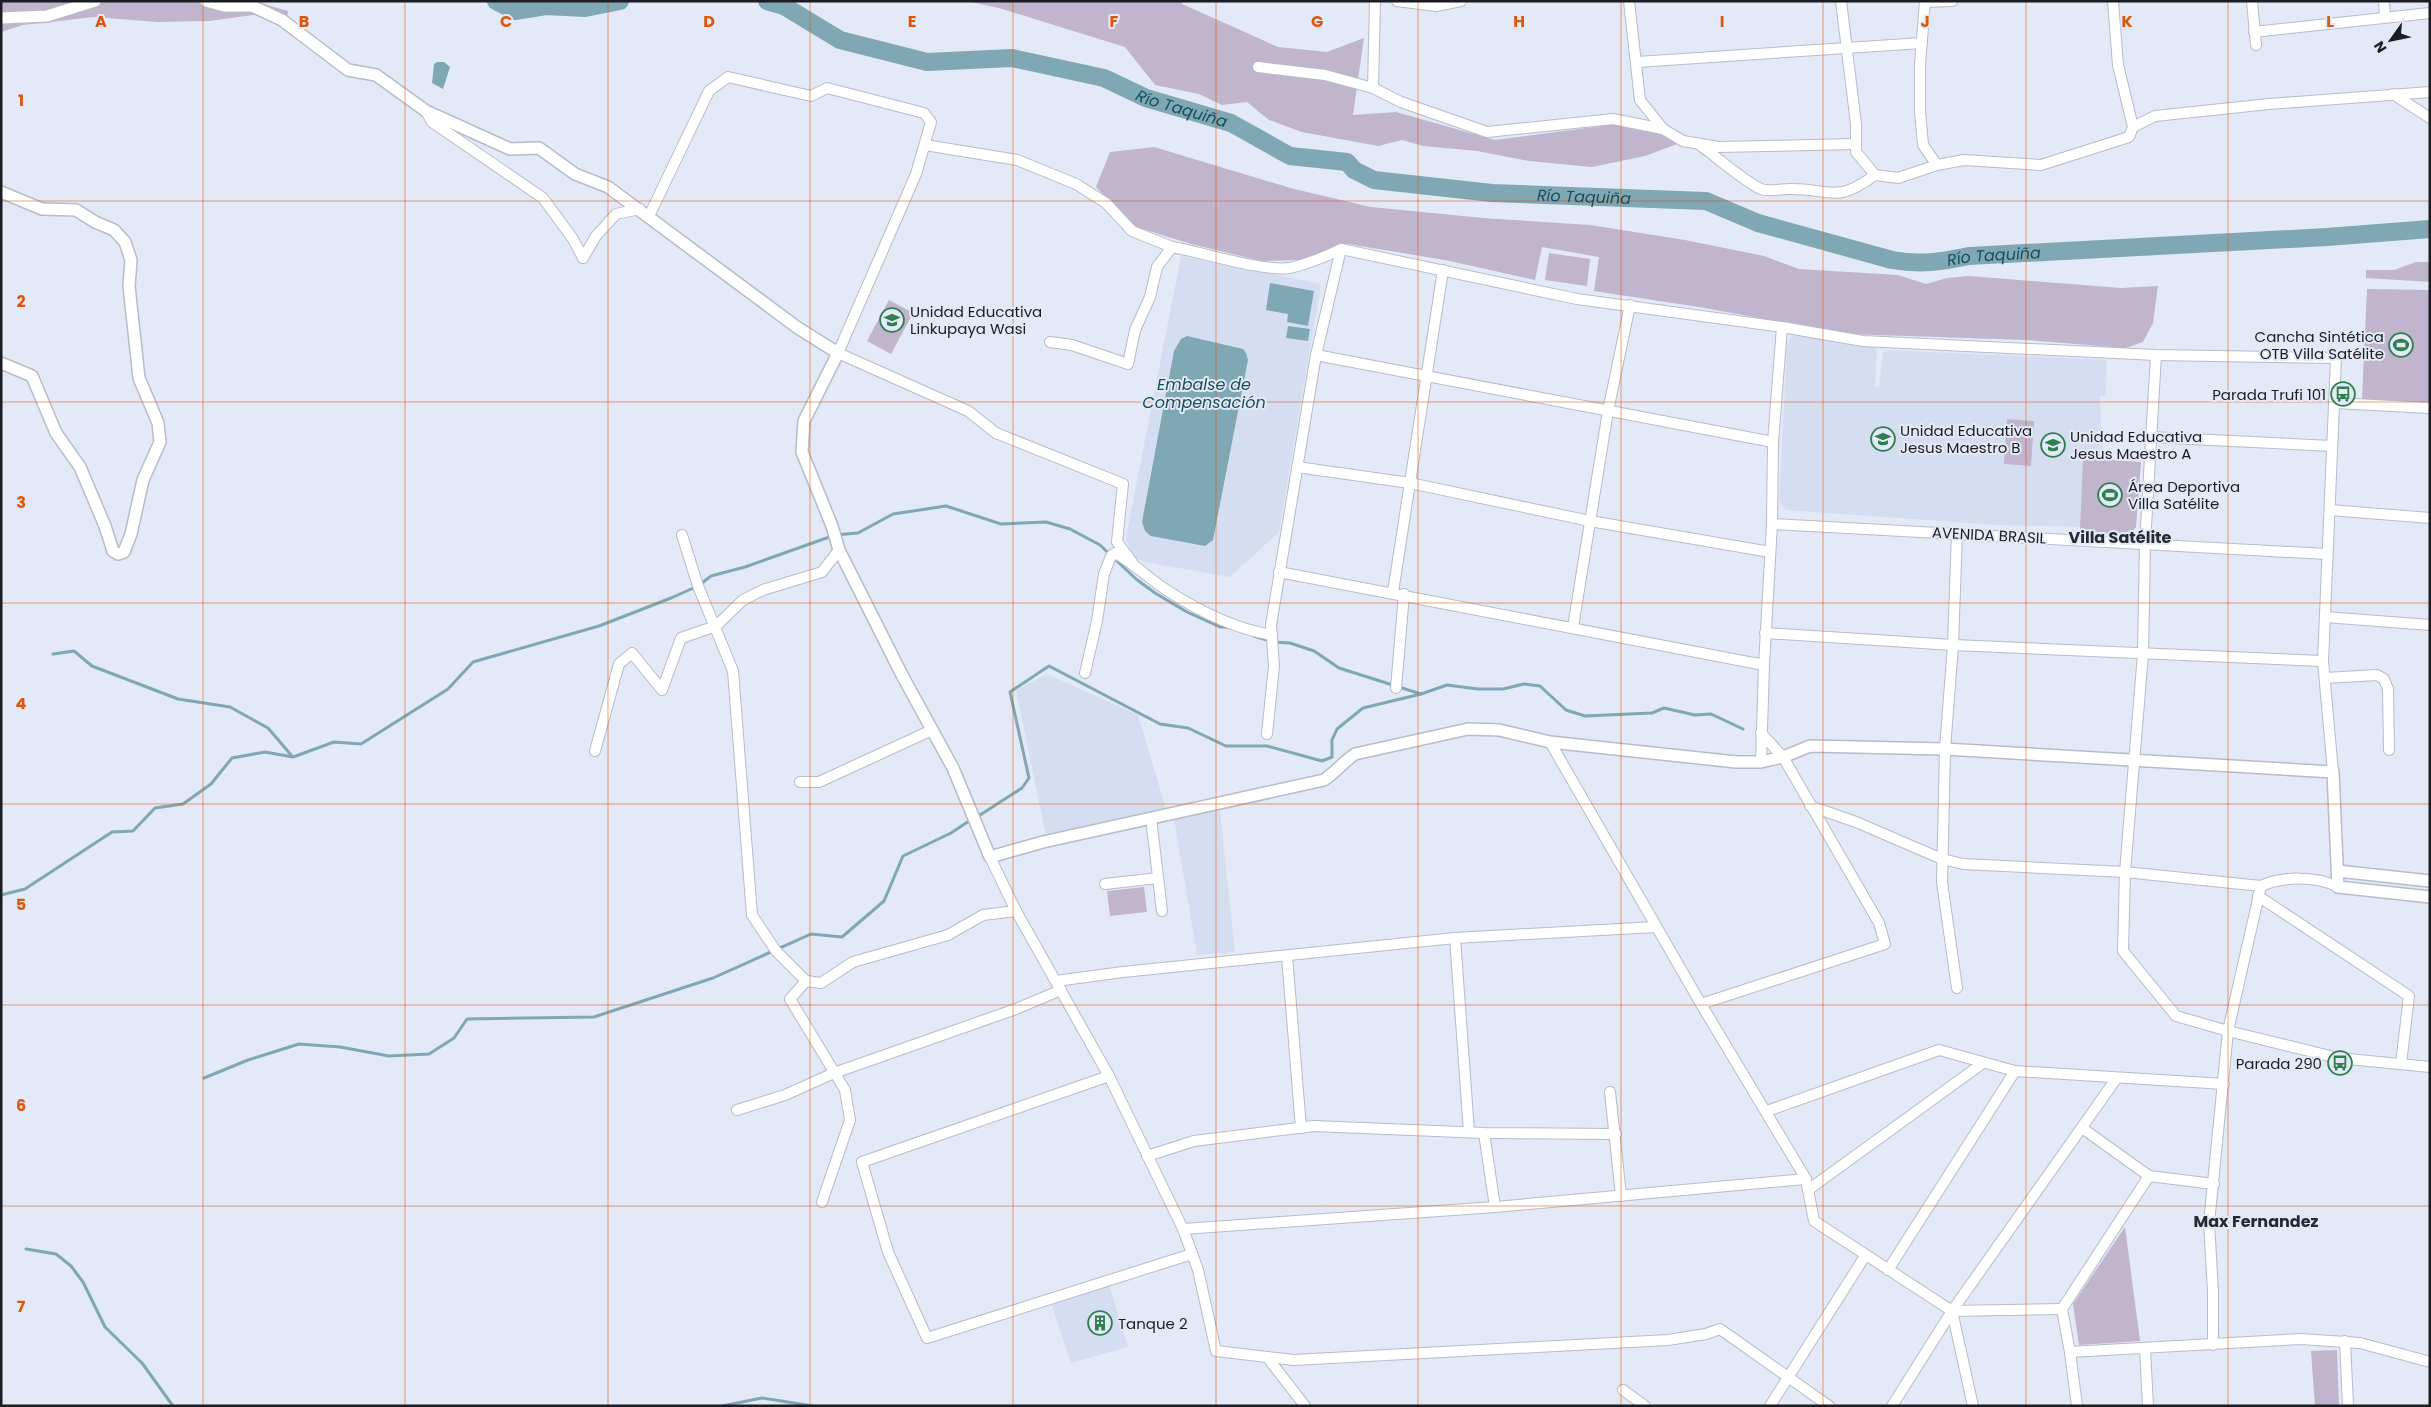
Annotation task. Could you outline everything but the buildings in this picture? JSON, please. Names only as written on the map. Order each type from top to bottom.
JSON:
[{"type":"street","points":[[1,18],[46,16],[95,1]]},
{"type":"street","points":[[206,1],[224,6],[252,6],[282,20],[348,70],[376,75],[426,111],[510,149],[539,148],[575,174],[608,187],[798,328],[838,353],[968,411],[996,433],[1123,484],[1118,542],[1132,562]]},
{"type":"street","points":[[1373,88],[1375,1]]},
{"type":"street","points":[[1397,1],[1436,6],[1461,1]]},
{"type":"street","points":[[1630,1],[1640,100],[1663,129]]},
{"type":"street","points":[[1841,1],[1856,124],[1856,152],[1875,175],[1898,178],[1937,165],[1964,160],[2041,165],[2129,137],[2133,127],[2118,65],[2113,1]]},
{"type":"street","points":[[1937,165],[1923,144],[1922,135],[1919,92],[1925,2],[1952,1]]},
{"type":"street","points":[[2252,1],[2256,46]]},
{"type":"street","points":[[2384,1],[2385,17]]},
{"type":"street","points":[[2254,32],[2430,13]]},
{"type":"street","points":[[1637,62],[1847,46],[1922,43]]},
{"type":"street","points":[[1258,67],[1325,75],[1373,88],[1401,102],[1487,132],[1612,119],[1663,129],[1683,141],[1718,147],[1855,144]]},
{"type":"street","points":[[644,213],[709,91],[728,77],[811,96],[827,88],[924,113],[931,122],[906,199],[838,353],[804,420],[802,452],[832,526],[839,550],[953,768],[990,856],[1016,911],[1110,1076],[1183,1229],[1198,1270],[1216,1351],[1294,1360],[1659,1340],[1706,1334],[1720,1329],[1829,1406]]},
{"type":"street","points":[[2133,127],[2155,116],[2430,92]]},
{"type":"street","points":[[2393,94],[2430,118]]},
{"type":"street","points":[[426,111],[432,122],[543,198],[573,239],[583,258],[584,251],[616,214],[644,213]]},
{"type":"street","points":[[1698,143],[1762,190],[1794,189],[1827,194],[1844,193],[1860,186],[1875,175]]},
{"type":"street","points":[[925,145],[1017,160],[1076,184],[1106,203],[1132,231],[1172,247],[1270,268],[1289,268],[1327,256],[1341,249],[1577,299],[1782,327],[1863,341],[2156,355],[2336,358],[2330,510],[2326,554],[2323,661],[2333,772],[2338,886]]},
{"type":"street","points":[[1,192],[42,209],[76,210],[95,222],[114,230],[126,242],[131,260],[129,286],[139,378],[158,423],[160,442],[143,480],[131,534],[124,552],[118,554],[113,550],[80,467],[56,433],[32,376],[1,362]]},
{"type":"street","points":[[1050,342],[1072,345],[1128,364],[1136,330],[1150,297],[1157,268],[1172,247]]},
{"type":"street","points":[[1267,734],[1274,666],[1271,625],[1279,572],[1316,355],[1341,249]]},
{"type":"street","points":[[1393,592],[1443,270]]},
{"type":"street","points":[[1573,627],[1608,411],[1630,305]]},
{"type":"street","points":[[1761,762],[1765,633],[1772,524],[1773,442],[1782,327]]},
{"type":"street","points":[[1316,355],[1426,378],[1773,442]]},
{"type":"street","points":[[2156,355],[2145,544],[2143,654],[2125,872],[2124,951],[2176,1016],[2338,1058],[2430,1067]]},
{"type":"street","points":[[2335,403],[2430,408]]},
{"type":"street","points":[[2150,437],[2332,446]]},
{"type":"street","points":[[1297,467],[1410,483],[1590,521],[1770,552]]},
{"type":"street","points":[[2330,510],[2430,518]]},
{"type":"street","name":"AVENIDA BRASIL","points":[[1772,524],[2326,554]]},
{"type":"street","points":[[1957,533],[1953,645],[1945,750],[1942,859],[1942,882],[1957,988]]},
{"type":"street","points":[[682,536],[698,586],[733,671],[752,914],[776,951],[806,981],[821,983],[853,962],[948,935],[983,915],[1016,911]]},
{"type":"street","points":[[595,751],[620,664],[632,653],[662,690],[681,638],[716,626],[743,600],[822,572],[839,550]]},
{"type":"street","points":[[1085,673],[1097,621],[1104,574],[1108,562],[1115,554],[1132,562],[1164,588],[1200,610],[1254,632],[1272,635]]},
{"type":"street","points":[[1279,572],[1404,594],[1764,665]]},
{"type":"street","points":[[1396,688],[1404,594]]},
{"type":"street","points":[[2325,617],[2430,625]]},
{"type":"street","points":[[1765,633],[1953,645],[2323,661]]},
{"type":"street","points":[[2325,678],[2377,675],[2384,679],[2388,689],[2388,750]]},
{"type":"street","points":[[990,856],[1324,780],[1334,774],[1344,761],[1355,754],[1468,729],[1492,729],[1550,742],[1721,761],[1761,762],[1783,757],[1810,746],[1945,750],[2333,772]]},
{"type":"street","points":[[800,782],[819,782],[932,730]]},
{"type":"street","points":[[1701,1004],[1885,944],[1879,923],[1783,757],[1761,733]]},
{"type":"street","points":[[1550,742],[1701,1004],[1767,1111],[1806,1179],[1814,1220],[1865,1256],[1952,1311],[2062,1309]]},
{"type":"street","points":[[1810,806],[1856,822],[1942,859],[1963,864],[2125,872],[2260,891],[2409,996],[2400,1064]]},
{"type":"street","points":[[1151,818],[1162,911]]},
{"type":"street","points":[[2338,871],[2430,881]]},
{"type":"street","points":[[1105,884],[1158,878]]},
{"type":"street","points":[[2213,1345],[2214,1291],[2209,1223],[2228,1031],[2260,891],[2273,881],[2311,880],[2328,881],[2338,886],[2430,897]]},
{"type":"street","points":[[737,1110],[785,1095],[834,1073],[1007,1012],[1059,985],[1123,972],[1455,938],[1656,927]]},
{"type":"street","points":[[1455,938],[1469,1132]]},
{"type":"street","points":[[1287,956],[1301,1128]]},
{"type":"street","points":[[806,981],[790,999],[845,1090],[850,1120],[822,1202]]},
{"type":"street","points":[[1767,1111],[1939,1050],[2015,1071],[2116,1079],[2224,1084]]},
{"type":"street","points":[[1808,1190],[1983,1063]]},
{"type":"street","points":[[1888,1270],[2015,1071]]},
{"type":"street","points":[[1110,1076],[862,1162],[888,1252],[927,1338],[1192,1254]]},
{"type":"street","points":[[1892,1406],[1952,1311],[2116,1079]]},
{"type":"street","points":[[1610,1092],[1616,1134],[1621,1196]]},
{"type":"street","points":[[1147,1156],[1194,1141],[1314,1126],[1484,1133],[1616,1134]]},
{"type":"street","points":[[2082,1128],[2149,1176],[2214,1184]]},
{"type":"street","points":[[1484,1133],[1495,1208]]},
{"type":"street","points":[[2077,1406],[2062,1309],[2149,1176]]},
{"type":"street","points":[[1183,1229],[1495,1208],[1806,1179]]},
{"type":"street","points":[[1770,1406],[1865,1256]]},
{"type":"street","points":[[1952,1311],[1973,1406]]},
{"type":"street","points":[[2070,1352],[2301,1339],[2360,1342],[2430,1362]]},
{"type":"street","points":[[2345,1341],[2348,1406]]},
{"type":"street","points":[[2145,1349],[2148,1406]]},
{"type":"street","points":[[1267,1357],[1305,1406]]},
{"type":"street","points":[[1623,1390],[1646,1406]]},
{"type":"shaded area","points":[[1,1],[253,1],[288,11],[287,19],[253,15],[209,21],[157,22],[94,17],[23,25],[1,32]]},
{"type":"shaded area","points":[[966,1],[1182,1],[1182,4],[1278,47],[1327,52],[1364,38],[1353,115],[1396,112],[1495,140],[1617,124],[1664,134],[1680,143],[1645,156],[1592,167],[1529,161],[1477,151],[1423,146],[1402,140],[1378,146],[1302,132],[1269,120],[1247,102],[1222,105],[1199,94],[1155,85],[1125,47],[999,8]]},
{"type":"shaded area","points":[[1154,147],[1294,189],[1371,207],[1483,218],[1590,225],[1685,240],[1764,256],[1799,269],[1898,275],[1926,284],[1947,278],[1969,276],[2121,288],[2158,286],[2153,323],[2143,342],[2125,348],[2027,340],[1848,334],[1699,307],[1594,291],[1599,257],[1542,247],[1535,280],[1445,260],[1348,244],[1299,260],[1262,261],[1191,244],[1133,226],[1096,187],[1110,152]]},
{"type":"shaded area","points":[[1549,253],[1590,259],[1587,286],[1545,280]]},
{"type":"shaded area","points":[[1181,256],[1321,284],[1279,532],[1230,577],[1144,562],[1131,556],[1126,537]]},
{"type":"shaded area","points":[[2416,262],[2430,262],[2430,282],[2366,278],[2366,270],[2394,270]]},
{"type":"shaded area","name":"Cancha Sintética OTB Villa Satélite","points":[[2367,289],[2430,290],[2430,404],[2362,400]]},
{"type":"shaded area","points":[[889,300],[913,313],[891,354],[867,341]]},
{"type":"shaded area","points":[[1797,334],[1877,347],[1875,387],[1879,387],[1883,353],[1889,350],[2107,360],[2106,395],[2100,396],[2102,456],[2084,453],[2081,527],[1996,525],[1786,510],[1779,501],[1787,346],[1790,338]]},
{"type":"shaded area","points":[[2007,419],[2034,421],[2031,466],[2004,464]]},
{"type":"shaded area","name":"Área Deportiva Villa Satélite","points":[[2083,458],[2141,462],[2136,527],[2130,535],[2080,531]]},
{"type":"shaded area","points":[[1047,674],[1138,715],[1166,809],[1046,836],[1016,690]]},
{"type":"shaded area","points":[[1220,810],[1235,952],[1197,955],[1174,819]]},
{"type":"shaded area","points":[[1144,887],[1147,912],[1110,916],[1107,891]]},
{"type":"shaded area","points":[[2125,1227],[2140,1341],[2079,1345],[2073,1304]]},
{"type":"shaded area","points":[[1109,1284],[1128,1347],[1071,1363],[1051,1303]]},
{"type":"shaded area","points":[[2337,1350],[2339,1406],[2315,1406],[2311,1351]]},
{"type":"water","points":[[444,62],[450,67],[443,89],[432,83],[434,64]]},
{"type":"water","points":[[1270,283],[1314,291],[1308,326],[1287,322],[1288,314],[1266,310]]},
{"type":"water","points":[[1288,326],[1310,329],[1308,341],[1286,338]]},
{"type":"water","name":"Embalse de Compensación","points":[[1187,336],[1243,349],[1248,360],[1213,540],[1205,546],[1151,536],[1145,531],[1142,522],[1174,351],[1181,339]]},
{"type":"waterway","name":"Río Taquiña","points":[[496,1],[515,11],[546,6],[585,8],[620,1]]},
{"type":"waterway","name":"Río Taquiña","points":[[767,1],[784,6],[840,40],[927,62],[1012,58],[1104,78],[1146,98],[1231,123],[1290,156],[1347,162],[1354,170],[1374,180],[1492,193],[1706,201],[1758,223],[1902,262],[1930,262],[1969,256],[2327,237],[2430,229]]},
{"type":"waterway","points":[[1,895],[25,889],[112,832],[133,831],[155,808],[183,804],[211,784],[232,758],[265,752],[293,757],[334,742],[361,744],[448,689],[473,662],[599,626],[698,586],[711,576],[745,567],[835,535],[858,533],[893,514],[946,506],[1001,524],[1046,522],[1070,529],[1100,545],[1136,579],[1155,593],[1187,612],[1220,627],[1230,627]]},
{"type":"waterway","points":[[1254,636],[1273,642],[1290,643],[1314,651],[1339,668],[1421,694],[1447,685],[1478,689],[1503,689],[1524,684],[1540,686],[1566,710],[1585,716],[1652,713],[1664,708],[1695,715],[1711,714],[1743,729]]},
{"type":"waterway","points":[[53,654],[74,651],[92,666],[178,699],[230,707],[268,728],[292,756]]},
{"type":"waterway","points":[[980,815],[1022,788],[1029,778],[1010,692],[1049,666],[1160,724],[1188,728],[1226,746],[1267,746],[1322,761],[1332,757],[1332,740],[1337,729],[1363,708],[1421,694]]},
{"type":"waterway","points":[[204,1078],[248,1060],[299,1044],[340,1047],[389,1056],[429,1054],[454,1038],[467,1019],[594,1017],[713,978],[811,934],[842,937],[884,901],[903,856],[951,833],[969,821]]},
{"type":"waterway","points":[[26,1249],[56,1254],[71,1266],[83,1282],[105,1327],[142,1363],[173,1406]]},
{"type":"waterway","points":[[722,1406],[762,1398],[813,1406]]},
{"type":"place","name":"Unidad Educativa Linkupaya Wasi","points":[[892,320]]},
{"type":"place","name":"Cancha Sintética OTB Villa Satélite","points":[[2401,345]]},
{"type":"place","name":"Parada Trufi 101","points":[[2343,394]]},
{"type":"place","name":"Unidad Educativa Jesus Maestro B","points":[[1883,439]]},
{"type":"place","name":"Unidad Educativa Jesus Maestro A","points":[[2053,445]]},
{"type":"place","name":"Área Deportiva Villa Satélite","points":[[2110,495]]},
{"type":"place","name":"Parada 290","points":[[2340,1063]]},
{"type":"place","name":"Tanque 2","points":[[1100,1323]]},
{"type":"district","name":"Villa Satélite","points":[[2120,537]]},
{"type":"district","name":"Max Fernandez","points":[[2256,1221]]}]
